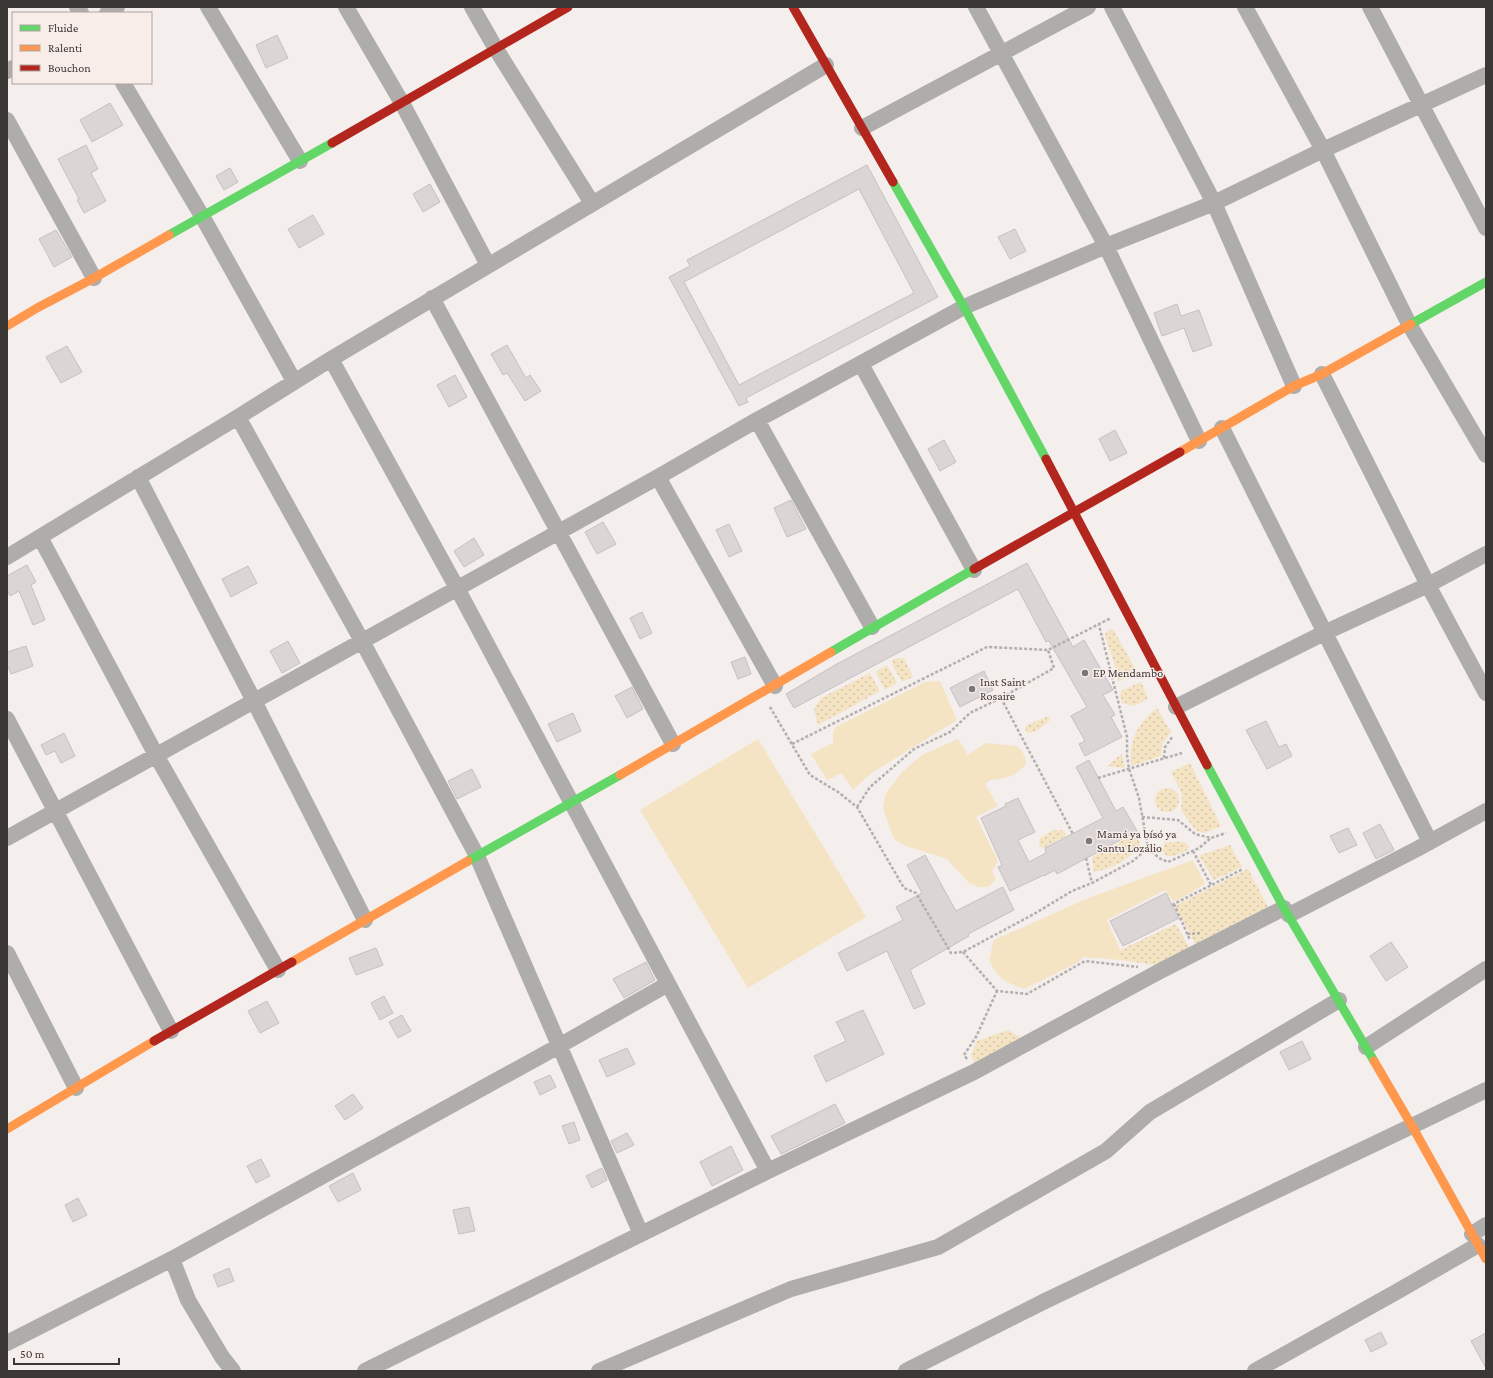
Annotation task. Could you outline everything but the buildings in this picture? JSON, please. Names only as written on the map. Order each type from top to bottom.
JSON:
[{"type":"street","points":[[208,7],[300,161]]},
{"type":"street","points":[[346,7],[402,103],[488,265]]},
{"type":"street","points":[[472,7],[496,49],[592,203]]},
{"type":"street","points":[[7,326],[402,103],[568,7]]},
{"type":"street","points":[[793,7],[964,307],[1075,512],[1176,707],[1287,911],[1412,1126],[1486,1259]]},
{"type":"street","points":[[976,7],[1106,246],[1199,441]]},
{"type":"street","points":[[862,128],[1088,7]]},
{"type":"street","points":[[1112,7],[1214,203],[1294,386]]},
{"type":"street","points":[[1245,7],[1323,150],[1409,324],[1486,455]]},
{"type":"street","points":[[1370,7],[1486,228]]},
{"type":"street","points":[[7,557],[432,298],[826,65]]},
{"type":"street","points":[[7,838],[658,477],[757,420],[964,307],[1106,246],[1214,203],[1323,150],[1486,75]]},
{"type":"street","points":[[124,84],[202,216],[294,381]]},
{"type":"street","points":[[7,120],[94,278]]},
{"type":"street","points":[[7,1129],[172,1031],[769,690],[872,627],[1294,386],[1322,374],[1486,282]]},
{"type":"street","points":[[432,298],[673,744]]},
{"type":"street","points":[[331,359],[457,588],[768,1171]]},
{"type":"street","points":[[861,364],[974,570]]},
{"type":"street","points":[[1322,374],[1428,585],[1486,693]]},
{"type":"street","points":[[238,417],[362,641],[477,856],[641,1234]]},
{"type":"street","points":[[757,420],[872,627]]},
{"type":"street","points":[[1222,428],[1430,842]]},
{"type":"street","points":[[138,477],[365,920]]},
{"type":"street","points":[[658,477],[769,690]]},
{"type":"street","points":[[40,537],[156,755],[278,970]]},
{"type":"street","points":[[1176,707],[1324,632],[1428,585],[1486,554]]},
{"type":"street","points":[[7,719],[54,811],[172,1031]]},
{"type":"street","points":[[365,1371],[768,1171],[974,1072],[1162,970],[1430,842],[1486,811]]},
{"type":"street","points":[[7,954],[76,1088]]},
{"type":"street","points":[[1366,1047],[1486,969]]},
{"type":"street","points":[[7,1343],[172,1259],[559,1046],[668,984]]},
{"type":"street","points":[[599,1371],[792,1289],[938,1247],[1106,1151],[1150,1112],[1338,1000]]},
{"type":"street","points":[[906,1371],[1045,1300],[1486,1090]]},
{"type":"street","points":[[1255,1371],[1398,1292],[1475,1240],[1486,1225]]},
{"type":"street","points":[[172,1259],[188,1300],[222,1357],[233,1371]]},
{"type":"path","points":[[792,744],[987,647],[1048,650],[1113,618]]},
{"type":"path","points":[[1099,625],[1127,737],[1129,768],[1139,798],[1148,848],[1159,858],[1168,862],[1199,848],[1211,838],[1232,831]]},
{"type":"path","points":[[857,808],[870,787],[914,749],[950,732],[970,713],[1001,698],[1054,668],[1048,650]]},
{"type":"path","points":[[769,690],[792,744],[810,775],[838,792],[857,808],[904,888],[916,893],[951,953],[963,952],[1034,914],[1072,891],[1092,884],[1133,862],[1148,848]]},
{"type":"path","points":[[1001,698],[1073,834]]},
{"type":"path","points":[[1164,758],[1165,747],[1177,731]]},
{"type":"path","points":[[1098,778],[1188,751]]},
{"type":"path","points":[[1142,817],[1178,820],[1195,834],[1211,838]]},
{"type":"path","points":[[1193,851],[1211,885]]},
{"type":"path","points":[[1086,858],[1092,884]]},
{"type":"path","points":[[1196,953],[1173,905],[1244,868]]},
{"type":"path","points":[[963,952],[997,991],[1028,994],[1085,961],[1162,970]]},
{"type":"path","points":[[974,1072],[964,1055],[976,1037],[997,991]]},
{"type":"shaded area","points":[[1113,629],[1137,672],[1118,682],[1114,662],[1105,636],[1106,632]]},
{"type":"shaded area","points":[[904,658],[913,677],[902,682],[892,665],[893,659]]},
{"type":"shaded area","points":[[887,665],[897,683],[885,690],[876,672]]},
{"type":"shaded area","points":[[870,673],[880,691],[818,725],[814,709],[821,698]]},
{"type":"shaded area","points":[[940,681],[957,720],[870,774],[853,790],[842,773],[827,780],[811,754],[833,743],[833,732],[836,727],[925,682]]},
{"type":"shaded area","points":[[1141,682],[1148,698],[1134,706],[1122,703],[1120,694],[1121,691]]},
{"type":"shaded area","points":[[1157,708],[1171,732],[1162,744],[1161,756],[1131,766],[1131,748],[1136,733],[1144,720]]},
{"type":"shaded area","points":[[1049,716],[1050,720],[1043,726],[1033,732],[1027,733],[1025,728],[1027,725]]},
{"type":"shaded area","points":[[758,739],[866,917],[748,988],[640,810]]},
{"type":"shaded area","points":[[958,739],[968,755],[986,743],[1017,746],[1025,756],[1026,764],[1014,775],[1006,778],[990,780],[985,784],[998,806],[976,817],[998,861],[992,871],[996,880],[988,887],[978,887],[969,883],[947,859],[903,845],[894,839],[883,808],[885,795],[901,773],[922,755]]},
{"type":"shaded area","points":[[1122,754],[1125,768],[1108,766],[1114,760]]},
{"type":"shaded area","points":[[1190,763],[1221,826],[1205,833],[1196,831],[1181,810],[1181,794],[1171,772]]},
{"type":"shaded area","points":[[1167,788],[1175,792],[1179,800],[1175,808],[1167,812],[1159,808],[1155,800],[1159,792]]},
{"type":"shaded area","points":[[1054,830],[1062,830],[1066,836],[1043,848],[1039,846],[1040,838]]},
{"type":"shaded area","points":[[1133,835],[1139,839],[1140,846],[1136,851],[1120,863],[1094,872],[1092,857]]},
{"type":"shaded area","points":[[1164,843],[1185,843],[1189,848],[1179,854],[1167,856],[1163,852]]},
{"type":"shaded area","points":[[1230,845],[1242,867],[1214,880],[1199,856]]},
{"type":"shaded area","points":[[1193,860],[1205,884],[1174,902],[1165,890],[1107,920],[1120,950],[1120,960],[1084,957],[1075,964],[1024,989],[1007,982],[999,976],[989,960],[994,940],[1091,897]]},
{"type":"shaded area","points":[[1248,869],[1269,909],[1197,947],[1175,906]]},
{"type":"shaded area","points":[[1176,924],[1191,951],[1162,966],[1120,960],[1120,950]]},
{"type":"shaded area","points":[[1008,1030],[1021,1038],[975,1063],[971,1055],[977,1041]]},
{"type":"traffic: fast","points":[[169,235],[332,143]]},
{"type":"traffic: fast","points":[[893,182],[964,307],[1046,459]]},
{"type":"traffic: fast","points":[[1411,324],[1486,282]]},
{"type":"traffic: fast","points":[[831,652],[974,569]]},
{"type":"traffic: fast","points":[[1207,765],[1284,908],[1374,1061]]},
{"type":"traffic: fast","points":[[468,861],[620,775]]},
{"type":"traffic: slow","points":[[7,326],[169,235]]},
{"type":"traffic: slow","points":[[1180,452],[1294,386],[1322,374],[1411,324]]},
{"type":"traffic: slow","points":[[620,775],[831,652]]},
{"type":"traffic: slow","points":[[292,962],[468,861]]},
{"type":"traffic: slow","points":[[7,1129],[154,1041]]},
{"type":"traffic: slow","points":[[1374,1061],[1486,1259]]},
{"type":"traffic: jam","points":[[332,143],[568,7]]},
{"type":"traffic: jam","points":[[793,7],[893,182]]},
{"type":"traffic: jam","points":[[974,569],[1180,452]]},
{"type":"traffic: jam","points":[[1046,459],[1207,765]]},
{"type":"traffic: jam","points":[[154,1041],[292,962]]},
{"type":"place","name":"EP Mendambo","points":[[1085,673]]},
{"type":"place","name":"Inst Saint Rosaire","points":[[972,689]]},
{"type":"place","name":"Mamá ya bísó ya Santu Lozálio","points":[[1089,841]]}]
